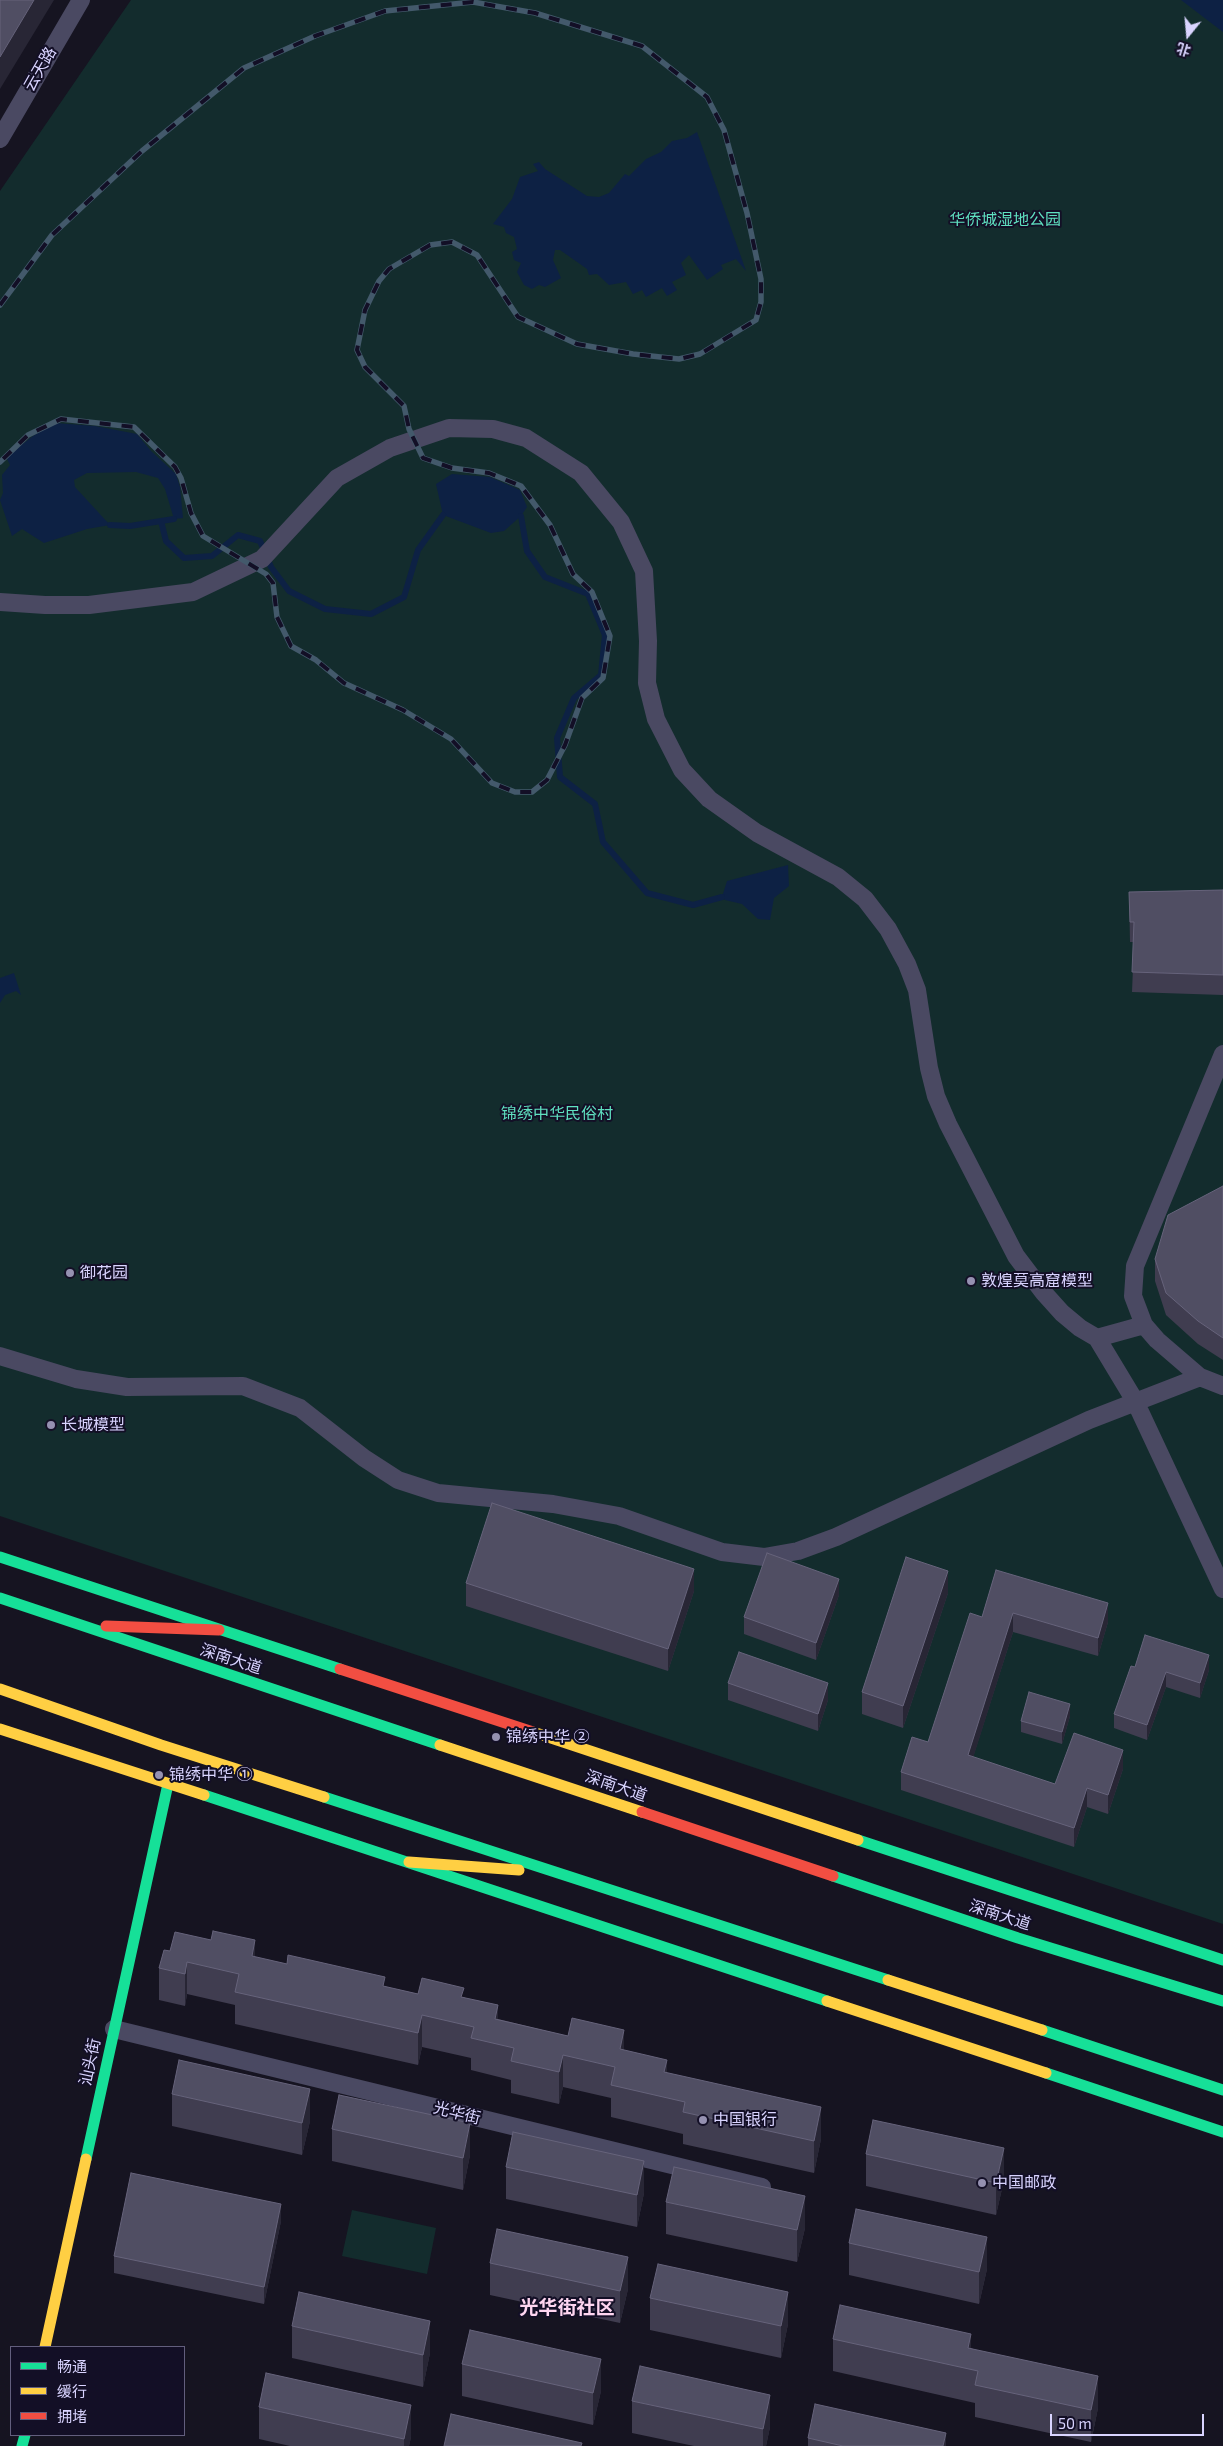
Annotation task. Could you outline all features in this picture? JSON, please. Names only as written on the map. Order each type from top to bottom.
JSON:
[{"type":"main road","points":[[0,1557],[1223,1960]]},
{"type":"main road","name":"深南大道","points":[[0,1598],[75,1625],[1018,1938],[1223,2002]]},
{"type":"main road","points":[[75,1625],[220,1630]]},
{"type":"main road","points":[[0,1689],[161,1745],[566,1874],[1223,2090]]},
{"type":"main road","points":[[0,1729],[409,1862],[1223,2132]]},
{"type":"main road","name":"汕头街","points":[[45,2346],[168,1784]]},
{"type":"main road","points":[[409,1862],[566,1874]]},
{"type":"main road","points":[[1173,2073],[1223,2077]]},
{"type":"street","name":"云天路","points":[[0,139],[81,0]]},
{"type":"street","points":[[0,602],[44,605],[89,605],[193,592],[267,554],[337,478],[390,448],[449,428],[493,429],[526,438],[581,473],[621,522],[644,571],[648,641],[647,683],[656,719],[682,770],[709,799],[758,833],[838,877],[865,899],[888,929],[907,964],[917,990],[929,1068],[936,1096],[948,1124],[1016,1256],[1062,1313],[1080,1328],[1097,1338],[1135,1401],[1223,1588]]},
{"type":"street","points":[[1223,1054],[1135,1266],[1133,1296],[1144,1325],[1157,1340],[1200,1377],[1223,1386]]},
{"type":"street","points":[[1097,1338],[1144,1325]]},
{"type":"street","points":[[0,1356],[76,1379],[127,1386],[243,1386],[300,1408],[364,1458],[398,1480],[438,1493],[553,1504],[619,1516],[722,1552],[764,1557],[798,1552],[836,1537],[1135,1401],[1200,1377]]},
{"type":"street","name":"光华街","points":[[114,2029],[782,2192]]},
{"type":"green space","name":"锦绣中华民俗村","points":[[131,0],[1223,0],[1223,1924],[0,1516],[0,191]]},
{"type":"green space","points":[[352,2210],[436,2228],[427,2274],[342,2256]]},
{"type":"water","points":[[1181,0],[1223,0],[1223,32]]},
{"type":"water","points":[[697,132],[746,271],[736,259],[721,265],[723,269],[707,280],[689,255],[681,263],[686,275],[672,282],[677,290],[667,296],[662,288],[646,297],[642,290],[633,294],[626,282],[609,285],[597,274],[589,275],[587,269],[560,250],[555,250],[553,260],[561,278],[545,287],[539,285],[532,289],[524,285],[517,272],[521,263],[514,260],[512,252],[517,249],[514,237],[506,233],[504,227],[493,224],[512,199],[520,177],[538,171],[533,164],[539,162],[545,169],[587,196],[599,197],[609,193],[625,174],[629,176],[646,159],[661,152],[672,141],[687,138]]},
{"type":"water","points":[[55,423],[95,426],[137,434],[151,451],[176,474],[180,487],[183,518],[174,519],[165,489],[158,478],[136,472],[87,473],[74,480],[75,487],[110,525],[87,529],[44,543],[22,529],[12,536],[0,500],[3,493],[2,475],[10,465],[6,457],[33,436]]},
{"type":"water","points":[[452,474],[490,477],[520,490],[527,507],[521,516],[504,531],[491,533],[443,515],[436,484]]},
{"type":"water","points":[[788,865],[789,886],[774,898],[770,920],[758,919],[742,904],[725,900],[722,897],[727,881]]},
{"type":"water","points":[[14,973],[21,995],[16,991],[5,995],[0,1003],[0,978]]},
{"type":"building","points":[[0,0],[34,0],[0,57]]},
{"type":"building","points":[[1223,890],[1223,975],[1132,972],[1134,922],[1130,922],[1129,892]]},
{"type":"building","points":[[1223,1186],[1223,1338],[1198,1321],[1166,1293],[1155,1259],[1168,1215]]},
{"type":"building","points":[[492,1503],[694,1569],[668,1649],[466,1583]]},
{"type":"building","points":[[767,1553],[839,1579],[816,1643],[744,1617]]},
{"type":"building","points":[[906,1557],[948,1571],[903,1706],[862,1692]]},
{"type":"building","points":[[996,1570],[1108,1603],[1098,1638],[1013,1613],[968,1755],[1055,1784],[1074,1733],[1123,1750],[1108,1795],[1087,1788],[1074,1828],[901,1772],[912,1737],[928,1742],[970,1613],[982,1617]]},
{"type":"building","points":[[1145,1635],[1209,1655],[1200,1683],[1166,1672],[1147,1725],[1114,1714],[1131,1666],[1135,1667]]},
{"type":"building","points":[[739,1652],[828,1683],[818,1714],[728,1683]]},
{"type":"building","points":[[1029,1692],[1070,1704],[1062,1732],[1021,1721]]},
{"type":"building","points":[[213,1931],[255,1940],[252,1956],[287,1964],[288,1955],[385,1977],[383,1986],[418,1994],[422,1978],[464,1988],[461,1997],[498,2005],[495,2019],[568,2036],[572,2018],[624,2030],[620,2049],[667,2060],[664,2072],[821,2107],[814,2141],[683,2112],[685,2102],[611,2085],[615,2067],[563,2055],[559,2072],[511,2061],[514,2048],[471,2038],[474,2027],[422,2015],[418,2033],[235,1992],[239,1974],[187,1962],[185,1974],[159,1968],[164,1950],[170,1951],[175,1932],[211,1940]]},
{"type":"building","points":[[179,2060],[310,2089],[302,2123],[172,2094]]},
{"type":"building","points":[[339,2095],[470,2123],[463,2158],[332,2129]]},
{"type":"building","points":[[873,2120],[1004,2148],[996,2183],[866,2154]]},
{"type":"building","points":[[513,2132],[644,2161],[637,2195],[506,2167]]},
{"type":"building","points":[[674,2167],[805,2196],[797,2230],[666,2202]]},
{"type":"building","points":[[131,2173],[281,2204],[264,2287],[114,2256]]},
{"type":"building","points":[[856,2209],[987,2237],[979,2272],[849,2243]]},
{"type":"building","points":[[497,2229],[628,2257],[620,2291],[490,2263]]},
{"type":"building","points":[[658,2264],[788,2292],[781,2326],[650,2298]]},
{"type":"building","points":[[299,2292],[430,2321],[423,2355],[292,2326]]},
{"type":"building","points":[[840,2305],[971,2334],[968,2348],[1098,2376],[1091,2410],[975,2385],[978,2371],[833,2339]]},
{"type":"building","points":[[470,2330],[601,2359],[593,2393],[462,2364]]},
{"type":"building","points":[[640,2366],[770,2395],[763,2429],[632,2401]]},
{"type":"building","points":[[266,2373],[411,2405],[404,2439],[259,2407]]},
{"type":"building","points":[[815,2404],[946,2433],[943,2446],[843,2446],[808,2438]]},
{"type":"building","points":[[451,2414],[582,2443],[581,2446],[444,2446]]},
{"type":"waterway","points":[[174,519],[161,521],[166,541],[184,558],[212,556],[238,535],[260,541],[271,567],[289,591],[325,609],[371,614],[404,597],[418,550],[443,515]]},
{"type":"waterway","points":[[521,516],[527,551],[545,577],[588,594],[605,635],[601,675],[574,698],[557,738],[560,777],[595,804],[603,842],[647,893],[693,905],[722,897]]},
{"type":"waterway","points":[[110,525],[130,526],[161,521]]},
{"type":"railway","points":[[0,305],[52,235],[142,151],[244,68],[315,36],[385,11],[473,2],[535,13],[642,46],[707,97],[724,130],[747,213],[761,279],[761,302],[756,320],[700,354],[679,359],[633,354],[577,344],[518,317],[477,255],[452,242],[430,245],[389,269],[379,281],[365,310],[357,350],[365,367],[404,406],[409,429],[423,458],[452,468],[489,473],[521,486],[550,525],[573,574],[592,592],[610,636],[603,678],[582,698],[565,745],[547,780],[532,792],[515,792],[492,783],[451,739],[403,710],[344,683],[316,660],[291,646],[277,617],[273,583],[266,574],[203,536],[191,513],[181,478],[175,467],[134,427],[61,419],[28,435],[0,462]]},
{"type":"traffic: fast","points":[[0,1557],[340,1669]]},
{"type":"traffic: fast","points":[[0,1598],[440,1745]]},
{"type":"traffic: fast","points":[[86,2159],[168,1784]]},
{"type":"traffic: fast","points":[[204,1795],[827,2001]]},
{"type":"traffic: fast","points":[[324,1797],[888,1980]]},
{"type":"traffic: fast","points":[[858,1840],[1223,1960]]},
{"type":"traffic: fast","points":[[833,1876],[1018,1938],[1223,2001]]},
{"type":"traffic: fast","points":[[1042,2030],[1223,2090]]},
{"type":"traffic: fast","points":[[1046,2073],[1223,2132]]},
{"type":"traffic: fast","points":[[22,2446],[25,2436]]},
{"type":"traffic: slow","points":[[0,1689],[161,1745],[324,1797]]},
{"type":"traffic: slow","points":[[0,1729],[204,1795]]},
{"type":"traffic: slow","points":[[533,1732],[858,1840]]},
{"type":"traffic: slow","points":[[440,1745],[642,1812]]},
{"type":"traffic: slow","points":[[409,1862],[519,1870]]},
{"type":"traffic: slow","points":[[888,1980],[1042,2030]]},
{"type":"traffic: slow","points":[[827,2001],[1046,2073]]},
{"type":"traffic: slow","points":[[45,2346],[86,2159]]},
{"type":"traffic: jam","points":[[106,1626],[219,1630]]},
{"type":"traffic: jam","points":[[340,1669],[533,1732]]},
{"type":"traffic: jam","points":[[642,1812],[833,1876]]},
{"type":"place","name":"御花园","points":[[70,1273]]},
{"type":"place","name":"敦煌莫高窟模型","points":[[971,1281]]},
{"type":"place","name":"长城模型","points":[[51,1425]]},
{"type":"place","name":"锦绣中华 ②","points":[[496,1737]]},
{"type":"place","name":"锦绣中华 ①","points":[[159,1775]]},
{"type":"place","name":"中国银行","points":[[703,2120]]},
{"type":"place","name":"中国邮政","points":[[982,2183]]},
{"type":"district","name":"光华街社区","points":[[567,2308]]},
{"type":"park label","name":"华侨城湿地公园","points":[[1005,220]]}]
